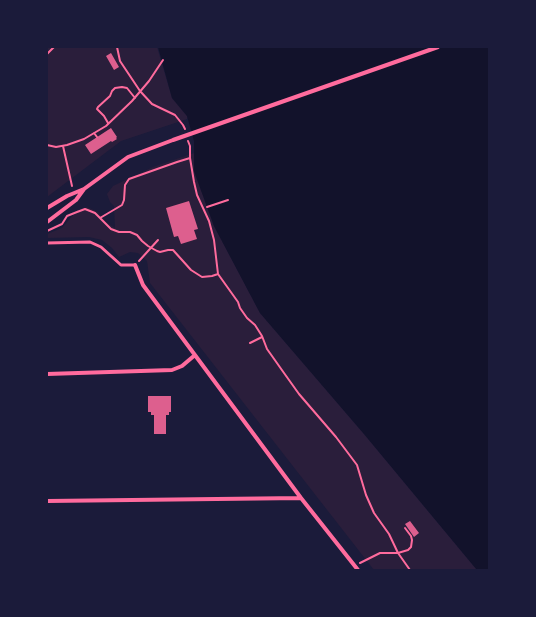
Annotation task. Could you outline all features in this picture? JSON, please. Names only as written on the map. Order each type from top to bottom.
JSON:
[{"type":"street","points":[[47,208],[67,196],[84,189],[128,157],[438,47]]},
{"type":"street","points":[[47,222],[76,200],[84,189]]},
{"type":"street","points":[[135,265],[143,285],[301,498],[356,568]]},
{"type":"street","points":[[47,374],[172,370],[182,366],[195,355]]},
{"type":"street","points":[[47,501],[301,498]]},
{"type":"lane","points":[[47,243],[90,242],[101,247],[121,265],[135,265]]},
{"type":"path","points":[[47,54],[54,47]]},
{"type":"path","points":[[116,47],[120,61],[140,91],[152,104],[175,115],[183,125],[186,132]]},
{"type":"path","points":[[47,145],[63,146],[84,139],[109,124],[149,81],[163,60]]},
{"type":"path","points":[[109,124],[97,109],[110,96],[112,91],[118,87],[127,88],[134,98]]},
{"type":"path","points":[[94,134],[97,137]]},
{"type":"path","points":[[188,139],[190,146],[191,170],[214,240],[218,274],[238,302],[247,318],[255,325],[267,349],[284,373],[357,464],[371,507],[389,534],[398,553],[410,570]]},
{"type":"path","points":[[63,146],[72,186]]},
{"type":"path","points":[[100,218],[122,205],[124,200],[125,185],[129,180],[190,158]]},
{"type":"path","points":[[207,207],[228,200]]},
{"type":"path","points":[[47,231],[62,224],[67,216],[85,209],[95,213],[111,229],[119,232],[130,232],[136,235],[150,248],[160,252],[173,250],[191,270],[202,277],[218,274]]},
{"type":"path","points":[[135,265],[158,240]]},
{"type":"path","points":[[250,343],[262,337]]},
{"type":"path","points":[[356,568],[380,553],[398,553],[408,550],[412,544],[411,536],[404,528]]},
{"type":"shaded area","points":[[47,47],[157,47],[172,98],[187,116],[187,119],[121,141],[47,197]]},
{"type":"shaded area","points":[[158,47],[489,47],[489,570],[477,570],[364,434],[260,313],[214,226],[194,171],[194,141],[187,116],[172,98]]},
{"type":"shaded area","points":[[194,153],[194,171],[214,226],[260,313],[364,434],[477,570],[374,570],[150,283],[147,261],[138,253],[130,252],[119,257],[112,248],[102,240],[89,237],[47,238],[47,234],[62,228],[73,215],[87,207],[98,212],[106,222],[115,228],[114,206],[110,202],[107,194],[113,186],[153,167]]},
{"type":"building","points":[[111,53],[119,67],[114,70],[106,56]]},
{"type":"building","points":[[111,128],[117,139],[112,142],[111,141],[91,154],[85,145]]},
{"type":"building","points":[[189,201],[198,229],[194,230],[197,239],[181,244],[178,236],[174,237],[166,208]]},
{"type":"building","points":[[148,396],[171,396],[171,412],[169,412],[169,415],[166,415],[166,434],[154,434],[154,415],[151,415],[151,412],[148,412]]},
{"type":"building","points":[[410,521],[419,533],[414,537],[405,524]]}]
